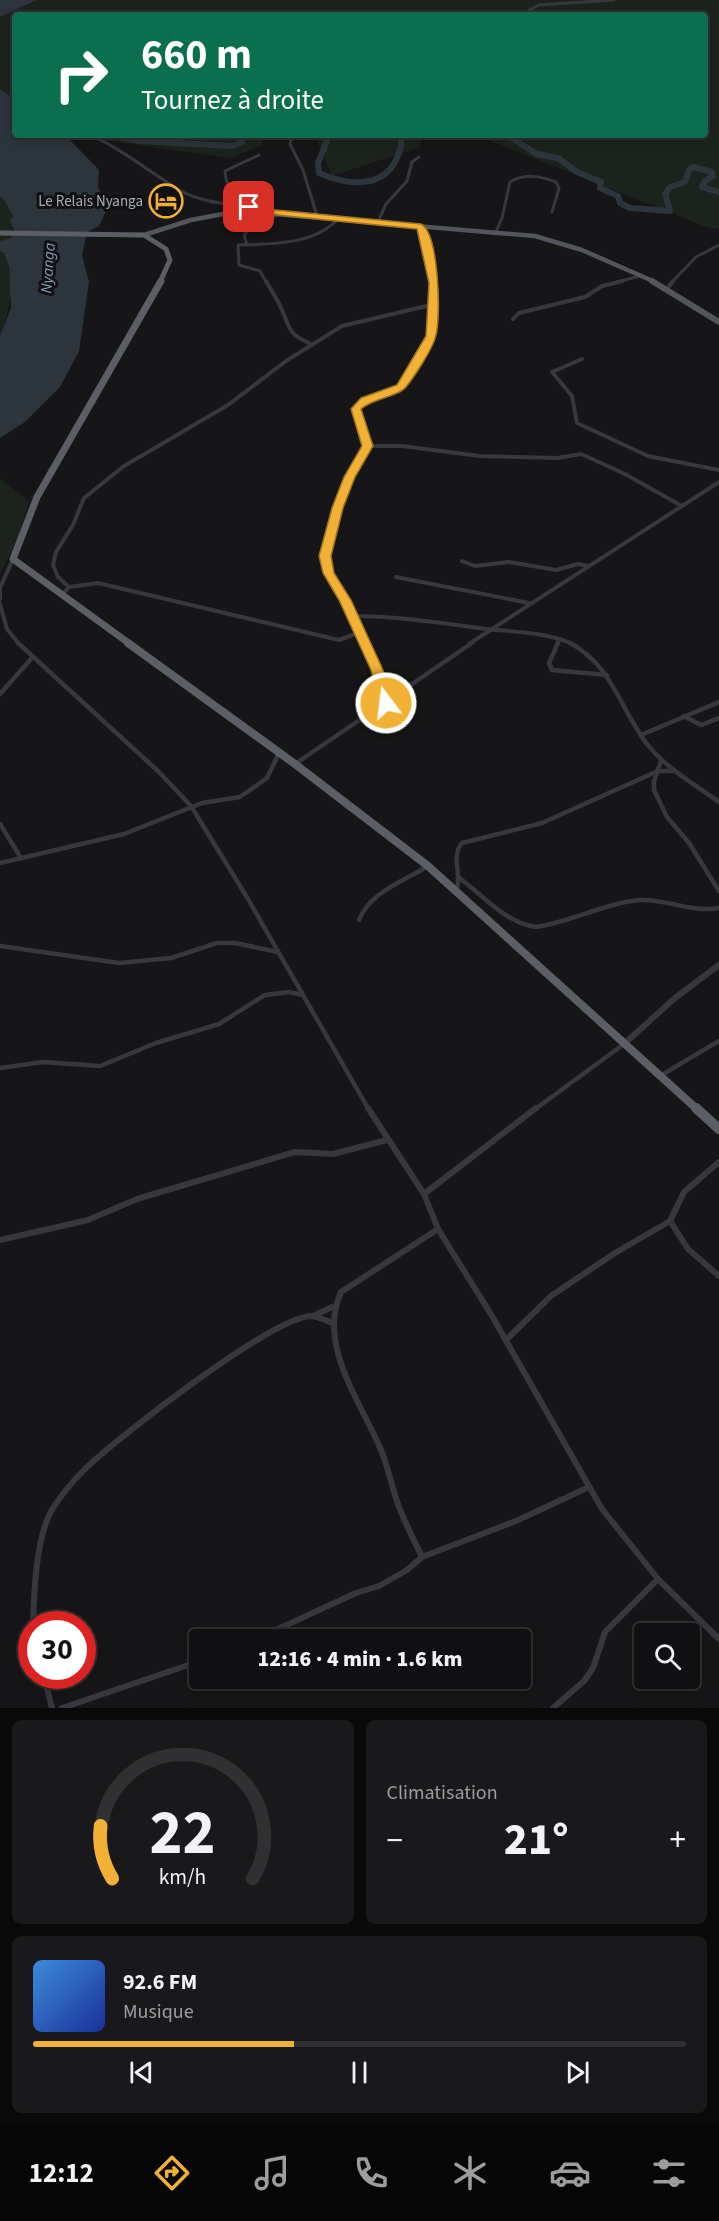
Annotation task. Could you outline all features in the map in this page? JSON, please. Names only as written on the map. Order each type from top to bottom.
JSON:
[{"type":"highway","points":[[3,233],[96,237],[144,235],[166,249],[170,256],[168,268],[37,497],[13,560],[174,679],[295,764],[428,866],[719,1129]]},
{"type":"main road","points":[[144,235],[220,213],[266,212],[535,236],[563,242],[640,276],[691,301],[719,322]]},
{"type":"street","points":[[526,12],[539,5],[585,4],[614,0]]},
{"type":"street","points":[[97,138],[109,143],[183,192],[211,201],[266,212]]},
{"type":"street","points":[[291,138],[290,144],[298,155],[308,180],[308,191],[317,216]]},
{"type":"street","points":[[249,207],[232,194],[226,184],[225,171],[259,155]]},
{"type":"street","points":[[378,222],[386,204],[406,181],[412,162],[419,157]]},
{"type":"street","points":[[495,234],[502,218],[510,182],[515,178],[528,175],[556,182],[559,188],[552,212]]},
{"type":"street","points":[[247,245],[244,235],[250,226],[256,221],[280,213]]},
{"type":"street","points":[[311,344],[289,331],[282,318],[283,311],[260,271],[239,265],[238,245],[312,237],[334,225],[338,219]]},
{"type":"street","points":[[386,703],[377,670],[352,616],[328,573],[325,556],[337,508],[350,477],[368,446],[356,409],[365,400],[400,387],[431,336],[431,318],[435,304],[427,245],[421,227]]},
{"type":"street","points":[[667,289],[676,275],[699,253],[719,244]]},
{"type":"street","points":[[513,320],[519,313],[585,297],[602,286],[640,276]]},
{"type":"street","points":[[69,587],[58,577],[53,565],[56,552],[73,525],[84,498],[124,466],[228,405],[311,344],[342,326],[435,304]]},
{"type":"street","points":[[582,359],[552,372],[572,396],[574,417],[577,423],[648,456],[719,470]]},
{"type":"street","points":[[368,446],[402,446],[480,456],[557,458],[581,454],[625,474],[680,505]]},
{"type":"street","points":[[295,764],[529,603],[719,482]]},
{"type":"street","points":[[0,598],[0,588],[13,560]]},
{"type":"street","points":[[462,561],[471,566],[509,562],[556,570],[578,564],[588,566]]},
{"type":"street","points":[[396,577],[529,603]]},
{"type":"street","points":[[62,595],[69,587],[98,583],[136,590],[339,640],[358,633]]},
{"type":"street","points":[[0,604],[7,629],[32,658],[158,771],[190,806],[387,1140],[424,1194],[438,1229],[506,1340],[602,1509],[658,1579],[719,1639]]},
{"type":"street","points":[[352,616],[392,616],[493,629],[560,640],[584,650],[607,675],[641,735],[661,761],[719,802]]},
{"type":"street","points":[[560,640],[549,663],[552,670],[607,675]]},
{"type":"street","points":[[0,694],[32,658]]},
{"type":"street","points":[[641,735],[667,726],[684,716],[719,702]]},
{"type":"street","points":[[684,716],[701,725],[719,718]]},
{"type":"street","points":[[0,863],[124,834],[190,806],[240,798],[267,778],[279,753]]},
{"type":"street","points":[[654,790],[654,781],[661,761]]},
{"type":"street","points":[[456,891],[458,877],[456,853],[462,843],[494,833],[542,823],[658,771],[673,771]]},
{"type":"street","points":[[645,778],[654,790],[667,817],[689,843],[719,891]]},
{"type":"street","points":[[0,827],[21,858]]},
{"type":"street","points":[[359,920],[362,908],[374,898],[428,866]]},
{"type":"street","points":[[458,877],[520,923],[533,928],[545,928],[595,910],[652,900],[694,912],[719,908]]},
{"type":"street","points":[[0,946],[119,963],[171,958],[217,943],[236,943],[278,952]]},
{"type":"street","points":[[424,1194],[596,1062],[624,1044],[675,998],[719,965]]},
{"type":"street","points":[[0,1068],[43,1062],[100,1066],[156,1043],[219,1024],[265,995],[283,992],[302,994]]},
{"type":"street","points":[[660,1076],[719,1041]]},
{"type":"street","points":[[0,1240],[98,1217],[136,1199],[295,1152],[333,1154],[387,1140]]},
{"type":"street","points":[[506,1340],[551,1296],[615,1253],[670,1221],[684,1192],[719,1162]]},
{"type":"street","points":[[670,1221],[688,1249],[719,1276]]},
{"type":"street","points":[[34,1611],[49,1516],[85,1469],[131,1430],[268,1335],[332,1307],[341,1293],[438,1229]]},
{"type":"street","points":[[332,1307],[333,1323],[346,1372],[381,1452],[399,1507],[422,1557]]},
{"type":"street","points":[[313,1316],[333,1323]]},
{"type":"street","points":[[280,1629],[356,1593],[379,1587],[407,1570],[422,1557],[516,1521],[589,1487]]},
{"type":"street","points":[[553,1708],[584,1681],[593,1668],[605,1632],[658,1579]]},
{"type":"street","points":[[62,1708],[82,1705],[189,1665]]},
{"type":"street","points":[[47,1689],[52,1708]]},
{"type":"shaded area","points":[[37,0],[719,0],[719,229],[709,228],[484,138],[708,138],[708,12],[12,12],[12,97],[0,89],[0,17]]},
{"type":"shaded area","points":[[87,138],[263,138],[262,145],[230,158]]},
{"type":"shaded area","points":[[316,138],[422,138],[420,147],[332,176]]},
{"type":"shaded area","points":[[0,197],[11,210],[13,227],[11,238],[0,241]]},
{"type":"shaded area","points":[[0,251],[4,252],[10,274],[10,294],[7,315],[0,336]]},
{"type":"shaded area","points":[[0,478],[29,502],[17,539],[0,574]]},
{"type":"water","points":[[0,0],[37,0],[0,17]]},
{"type":"water","name":"Nyanga","points":[[0,89],[12,97],[12,138],[68,138],[99,170],[98,187],[107,209],[99,226],[87,232],[82,255],[89,282],[79,351],[60,387],[25,422],[0,438],[0,336],[11,308],[9,267],[4,253],[0,251],[0,241],[11,238],[14,229],[10,222],[13,216],[5,201],[0,197]]},
{"type":"waterway","points":[[125,138],[140,141],[232,146],[242,142],[240,138]]},
{"type":"waterway","points":[[324,138],[327,141],[318,163],[319,173],[352,182],[363,182],[383,176],[397,158],[400,138]]},
{"type":"waterway","points":[[512,138],[537,154],[558,158],[577,172],[601,182],[600,188],[618,196],[620,203],[630,208],[670,211],[665,194],[670,187],[685,182],[689,170],[693,167],[712,172],[713,176],[704,182],[702,187],[719,192]]},
{"type":"place","name":"Le Relais Nyanga","points":[[166,201]]},
{"type":"route","points":[[249,207],[266,212],[421,227],[427,245],[434,283],[435,304],[431,318],[431,336],[400,387],[365,400],[356,409],[368,446],[350,477],[337,508],[325,556],[328,573],[345,600],[352,621],[377,670],[386,703]]}]
